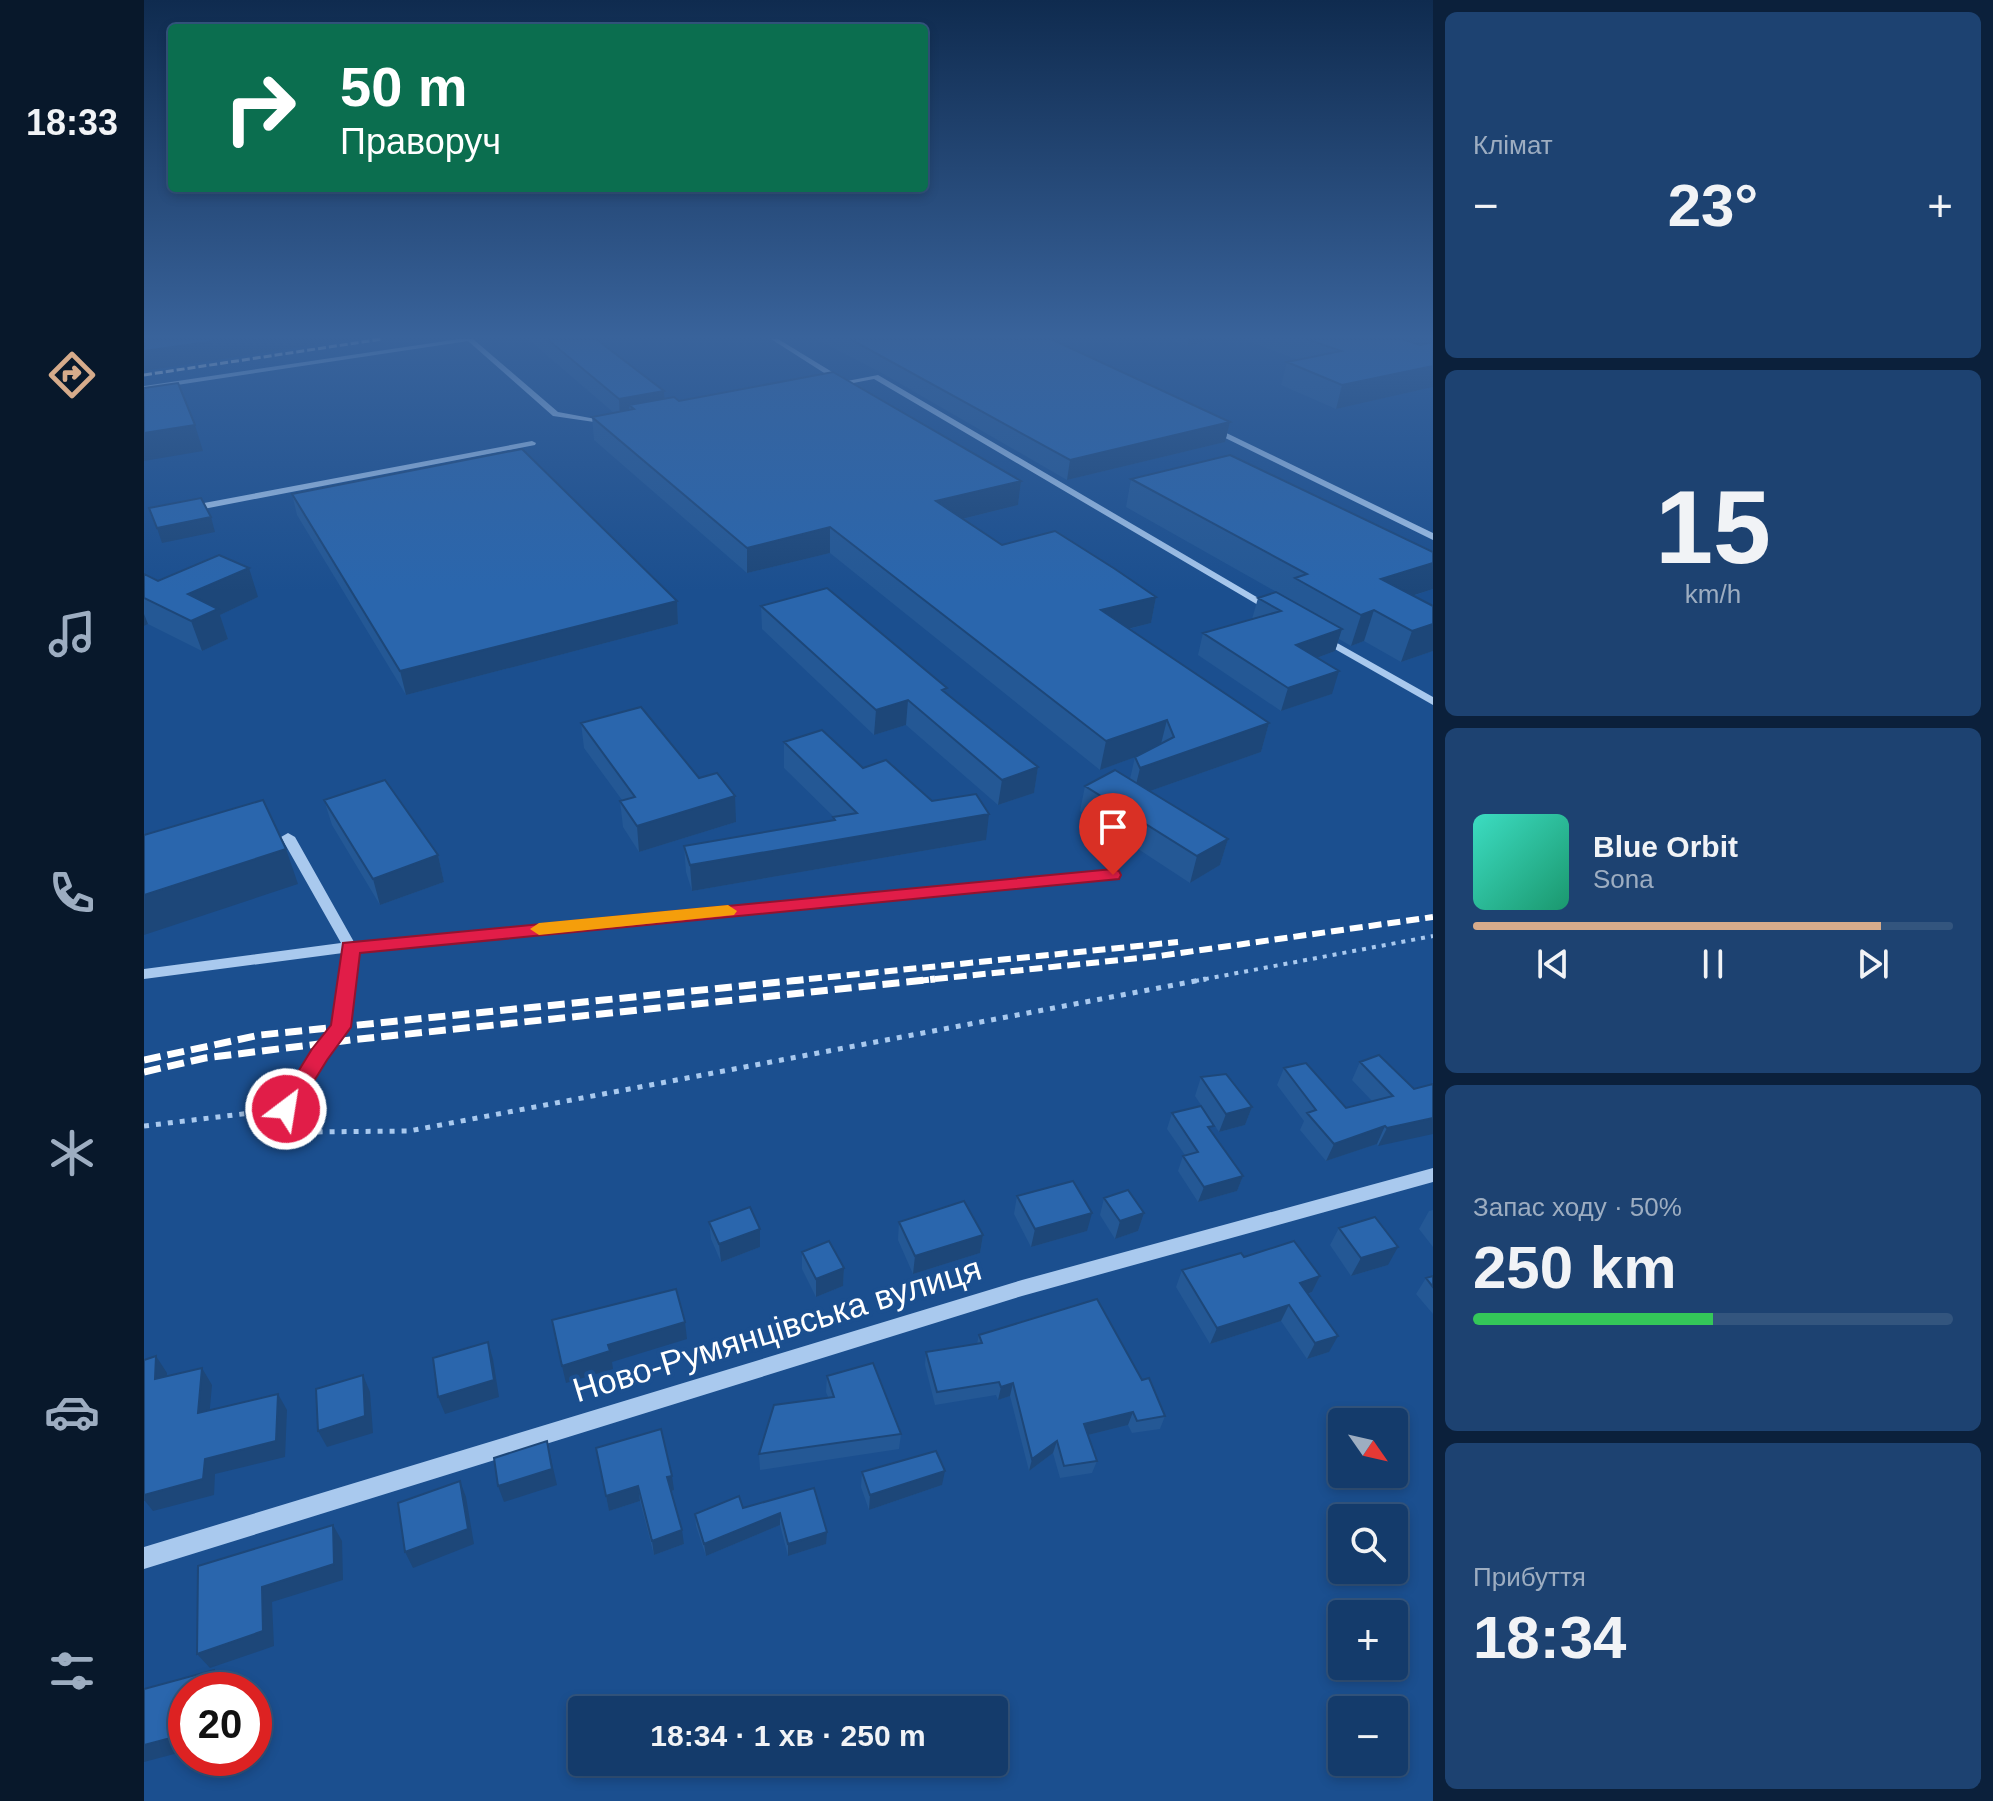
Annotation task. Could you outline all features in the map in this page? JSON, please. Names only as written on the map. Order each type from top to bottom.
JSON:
[{"type":"street","points":[[616,423],[622,424]]},
{"type":"street","points":[[954,423],[1283,615]]},
{"type":"street","points":[[1202,423],[1433,537]]},
{"type":"street","points":[[175,512],[532,443]]},
{"type":"street","points":[[1311,631],[1433,702]]},
{"type":"street","points":[[286,1109],[319,1054],[341,1027],[352,962],[350,947],[288,837]]},
{"type":"street","points":[[144,974],[350,947],[1113,875]]},
{"type":"street","name":"Ново-Румянцівська вулиця","points":[[144,1558],[1022,1288],[1433,1175]]},
{"type":"path","points":[[144,1126],[286,1109],[305,1132],[409,1131],[1433,936]]},
{"type":"building","points":[[144,423],[195,425],[144,433]]},
{"type":"building","points":[[599,423],[921,423],[1021,481],[936,501],[1002,545],[1055,531],[1115,569],[1156,597],[1101,610],[1269,723],[1140,768],[1135,757],[1174,737],[1167,720],[1106,741],[830,527],[747,548]]},
{"type":"building","points":[[1003,423],[1226,423],[1070,460]]},
{"type":"building","points":[[522,449],[677,601],[400,671],[292,494]]},
{"type":"building","points":[[1230,455],[1433,552],[1433,563],[1381,579],[1433,606],[1433,624],[1412,631],[1374,610],[1361,615],[1295,578],[1307,574],[1131,479]]},
{"type":"building","points":[[201,498],[211,517],[157,528],[149,508]]},
{"type":"building","points":[[219,555],[249,568],[188,594],[218,609],[191,621],[144,598],[144,574],[158,581]]},
{"type":"building","points":[[827,588],[947,688],[942,690],[1038,767],[1002,780],[908,700],[876,710],[761,606]]},
{"type":"building","points":[[1276,592],[1342,629],[1296,645],[1339,671],[1288,688],[1203,633],[1281,611],[1258,598]]},
{"type":"building","points":[[641,707],[699,778],[717,773],[735,796],[637,826],[620,801],[635,797],[581,723]]},
{"type":"building","points":[[822,730],[863,768],[886,760],[932,801],[976,794],[989,814],[690,865],[684,846],[835,820],[833,817],[857,813],[784,742]]},
{"type":"building","points":[[1115,770],[1228,839],[1197,856],[1085,786]]},
{"type":"building","points":[[385,780],[438,855],[373,879],[324,800]]},
{"type":"building","points":[[263,800],[286,849],[144,895],[144,835]]},
{"type":"building","points":[[1379,1055],[1414,1089],[1433,1084],[1433,1118],[1385,1126],[1334,1144],[1307,1113],[1316,1110],[1284,1068],[1306,1063],[1346,1108],[1393,1096],[1360,1062]]},
{"type":"building","points":[[1226,1074],[1252,1107],[1226,1114],[1201,1077]]},
{"type":"building","points":[[1201,1106],[1214,1126],[1208,1127],[1243,1176],[1204,1187],[1183,1156],[1198,1152],[1172,1113]]},
{"type":"building","points":[[1073,1181],[1092,1213],[1035,1229],[1017,1196]]},
{"type":"building","points":[[1128,1190],[1144,1213],[1120,1221],[1104,1198]]},
{"type":"building","points":[[964,1201],[983,1235],[915,1256],[899,1222]]},
{"type":"building","points":[[750,1207],[760,1229],[719,1244],[709,1222]]},
{"type":"building","points":[[1375,1217],[1398,1247],[1361,1258],[1339,1228]]},
{"type":"building","points":[[829,1241],[844,1268],[816,1279],[802,1252]]},
{"type":"building","points":[[1294,1241],[1320,1276],[1300,1283],[1338,1336],[1315,1343],[1289,1305],[1217,1328],[1182,1270],[1241,1253],[1244,1257]]},
{"type":"building","points":[[676,1289],[685,1322],[608,1345],[610,1351],[562,1366],[552,1320]]},
{"type":"building","points":[[1097,1299],[1142,1380],[1149,1378],[1165,1416],[1137,1421],[1133,1412],[1084,1424],[1097,1461],[1064,1466],[1057,1441],[1032,1459],[1013,1383],[1001,1387],[999,1382],[937,1392],[926,1352],[982,1343],[979,1335]]},
{"type":"building","points":[[488,1342],[494,1380],[438,1397],[433,1358]]},
{"type":"building","points":[[156,1356],[155,1379],[202,1368],[198,1413],[278,1394],[276,1441],[205,1459],[203,1479],[144,1495],[144,1360]]},
{"type":"building","points":[[873,1363],[901,1434],[759,1454],[774,1405],[834,1397],[827,1376]]},
{"type":"building","points":[[363,1375],[365,1416],[318,1431],[316,1389]]},
{"type":"building","points":[[661,1429],[672,1476],[667,1477],[682,1530],[652,1541],[638,1486],[606,1496],[596,1448]]},
{"type":"building","points":[[547,1441],[552,1469],[498,1486],[494,1458]]},
{"type":"building","points":[[936,1451],[945,1471],[870,1495],[862,1472]]},
{"type":"building","points":[[460,1481],[468,1529],[405,1552],[398,1503]]},
{"type":"building","points":[[814,1488],[827,1532],[788,1544],[780,1513],[704,1544],[695,1514],[739,1496],[743,1508]]},
{"type":"building","points":[[333,1525],[334,1564],[262,1587],[263,1631],[197,1654],[198,1566]]},
{"type":"building","points":[[168,1682],[168,1739],[144,1745],[144,1689]]},
{"type":"railway","points":[[916,981],[1159,956],[1433,917]]},
{"type":"railway","points":[[790,981],[1178,942]]},
{"type":"railway","points":[[144,1060],[260,1035],[810,979]]},
{"type":"railway","points":[[144,1072],[205,1058],[351,1040],[935,979]]},
{"type":"slow traffic","points":[[539,929],[728,911]]},
{"type":"route","points":[[286,1109],[319,1054],[341,1027],[352,962],[350,947],[1113,875]]}]
